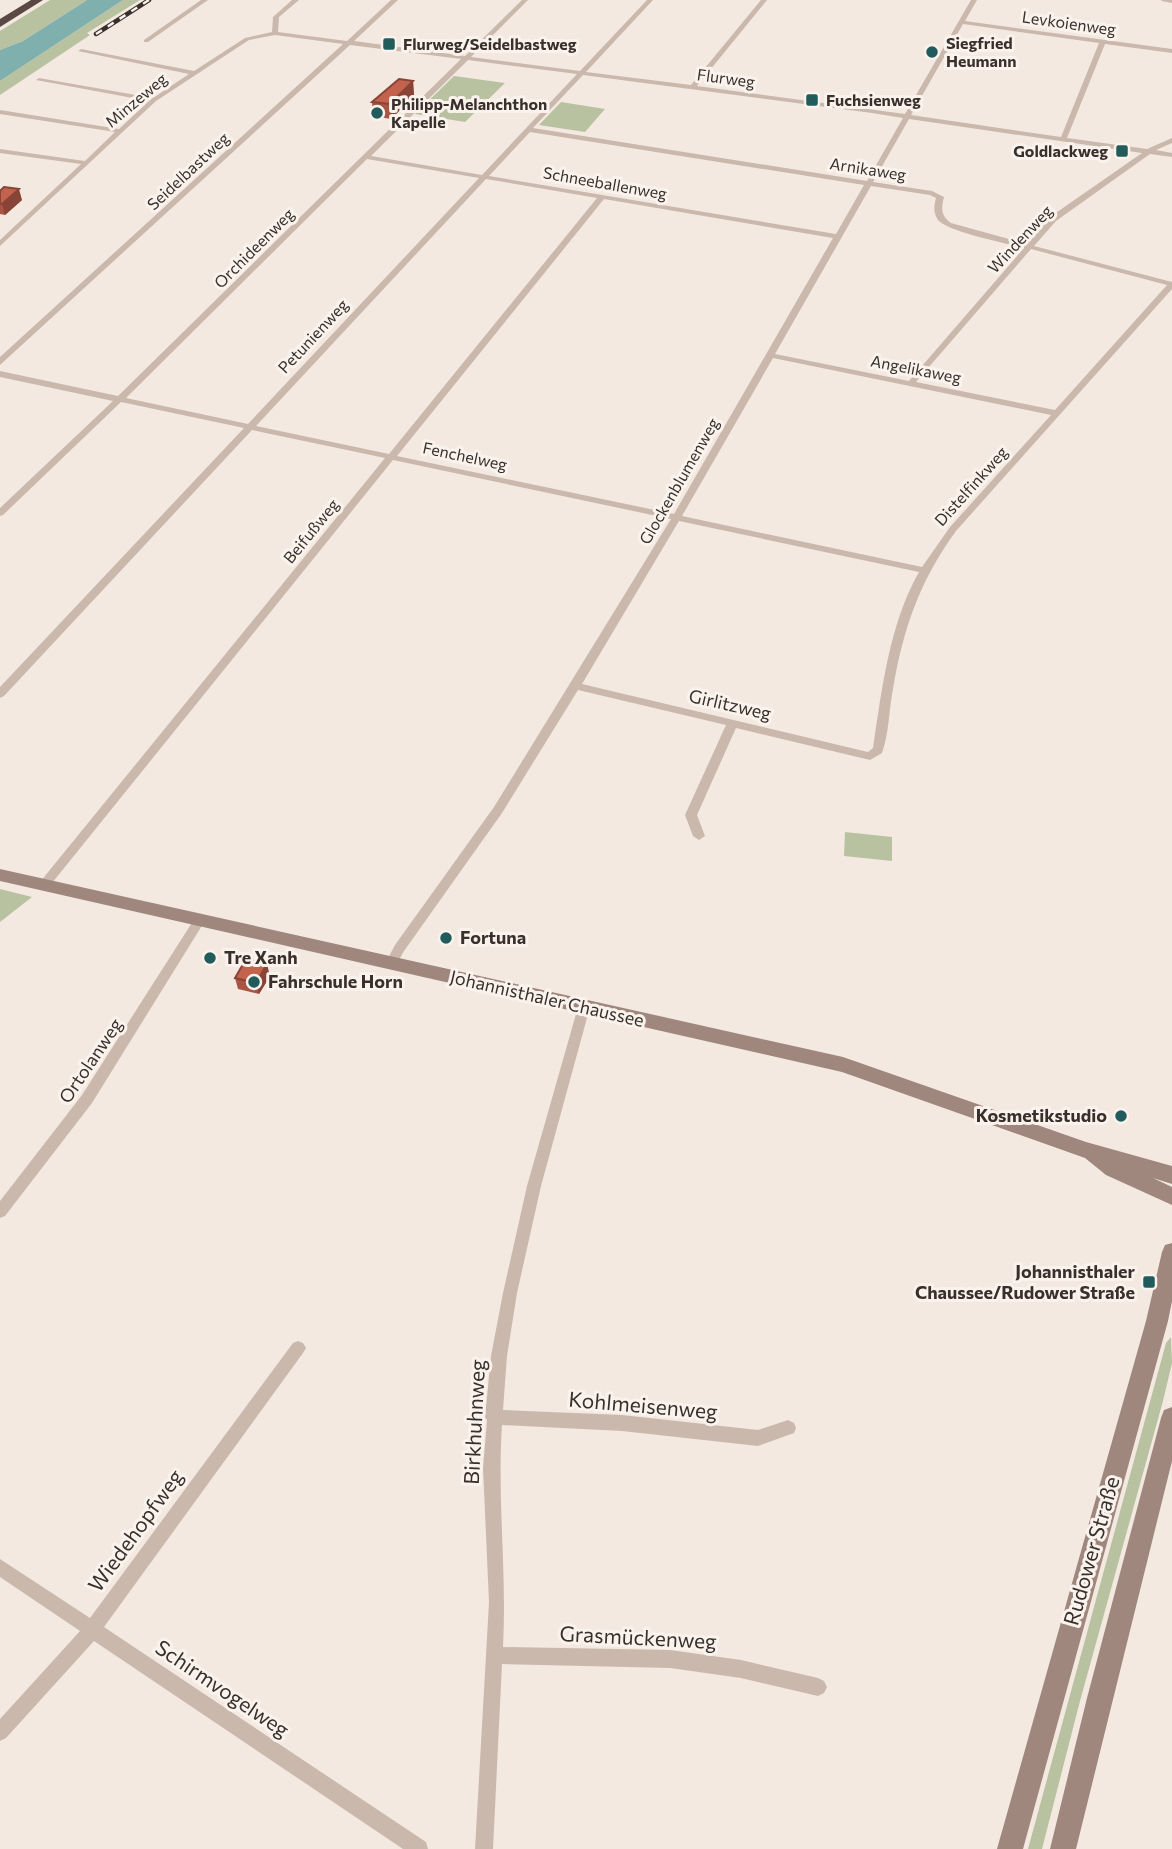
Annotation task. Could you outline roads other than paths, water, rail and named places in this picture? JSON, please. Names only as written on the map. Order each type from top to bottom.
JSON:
[{"type":"highway","points":[[0,14],[22,0]]},
{"type":"highway","points":[[0,24],[38,0]]},
{"type":"street","points":[[146,41],[205,0]]},
{"type":"street","points":[[275,33],[275,17],[296,0]]},
{"type":"street","name":"Seidelbastweg","points":[[0,362],[395,0]]},
{"type":"street","name":"Orchideenweg","points":[[0,513],[119,400],[525,0]]},
{"type":"street","name":"Petunienweg","points":[[0,694],[650,0]]},
{"type":"street","points":[[693,87],[764,0]]},
{"type":"street","name":"Glockenblumenweg","points":[[391,964],[398,950],[498,810],[575,686],[677,517],[974,0]]},
{"type":"street","points":[[1164,0],[1172,1]]},
{"type":"street","name":"Levkoienweg","points":[[962,22],[1172,51]]},
{"type":"street","name":"Flurweg","points":[[275,33],[907,116],[1172,155]]},
{"type":"street","name":"Minzeweg","points":[[0,244],[154,100],[247,39],[275,33]]},
{"type":"street","points":[[1063,139],[1103,42]]},
{"type":"street","points":[[81,51],[194,73]]},
{"type":"street","points":[[39,80],[154,100]]},
{"type":"street","points":[[0,112],[120,131]]},
{"type":"street","name":"Arnikaweg","points":[[530,130],[936,194],[940,197],[936,212],[949,225],[1172,284]]},
{"type":"street","name":"Windenweg","points":[[912,383],[1053,219],[1149,151],[1172,140]]},
{"type":"street","points":[[0,151],[87,163]]},
{"type":"street","name":"Schneeballenweg","points":[[366,157],[839,237]]},
{"type":"street","name":"Beifußweg","points":[[44,885],[602,197]]},
{"type":"street","name":"Distelfinkweg","points":[[876,752],[900,626],[923,570],[939,546],[1172,284]]},
{"type":"street","name":"Angelikaweg","points":[[770,355],[1056,413]]},
{"type":"street","name":"Fenchelweg","points":[[0,374],[923,570]]},
{"type":"street","name":"Girlitzweg","points":[[575,686],[870,756],[876,752]]},
{"type":"street","points":[[699,836],[691,815],[732,724]]},
{"type":"street","name":"Johannisthaler Chaussee","points":[[0,875],[844,1065],[1086,1150],[1172,1175]]},
{"type":"street","name":"Ortolanweg","points":[[0,1212],[88,1099],[199,921]]},
{"type":"street","name":"Birkhuhnweg","points":[[484,1849],[497,1602],[491,1468],[493,1417],[509,1293],[534,1186],[583,1007]]},
{"type":"street","name":"Johannisthaler Chaussee","points":[[1086,1150],[1113,1169],[1172,1196]]},
{"type":"street","name":"Rudower Straße","points":[[1010,1849],[1038,1741],[1165,1324],[1172,1252]]},
{"type":"street","name":"Wiedehopfweg","points":[[0,1732],[80,1646],[298,1348]]},
{"type":"street","name":"Kohlmeisenweg","points":[[493,1417],[622,1423],[758,1438],[788,1428]]},
{"type":"street","points":[[1063,1849],[1172,1418]]},
{"type":"street","name":"Schirmvogelweg","points":[[0,1567],[419,1849]]},
{"type":"street","name":"Grasmückenweg","points":[[495,1655],[670,1659],[741,1669],[818,1687]]},
{"type":"water","points":[[87,0],[123,0],[0,81],[0,50],[23,41]]},
{"type":"railway","points":[[96,34],[149,0]]},
{"type":"place","name":"Flurweg/Seidelbastweg","points":[[389,44]]},
{"type":"place","name":"Siegfried Heumann","points":[[932,52]]},
{"type":"place","name":"Fuchsienweg","points":[[812,100]]},
{"type":"place","name":"Philipp-Melanchthon Kapelle","points":[[377,113]]},
{"type":"place","name":"Goldlackweg","points":[[1122,151]]},
{"type":"place","name":"Fortuna","points":[[446,938]]},
{"type":"place","name":"Tre Xanh","points":[[210,958]]},
{"type":"place","name":"Fahrschule Horn","points":[[254,982]]},
{"type":"place","name":"Kosmetikstudio","points":[[1121,1116]]},
{"type":"place","name":"Johannisthaler Chaussee/Rudower Straße","points":[[1149,1282]]}]
